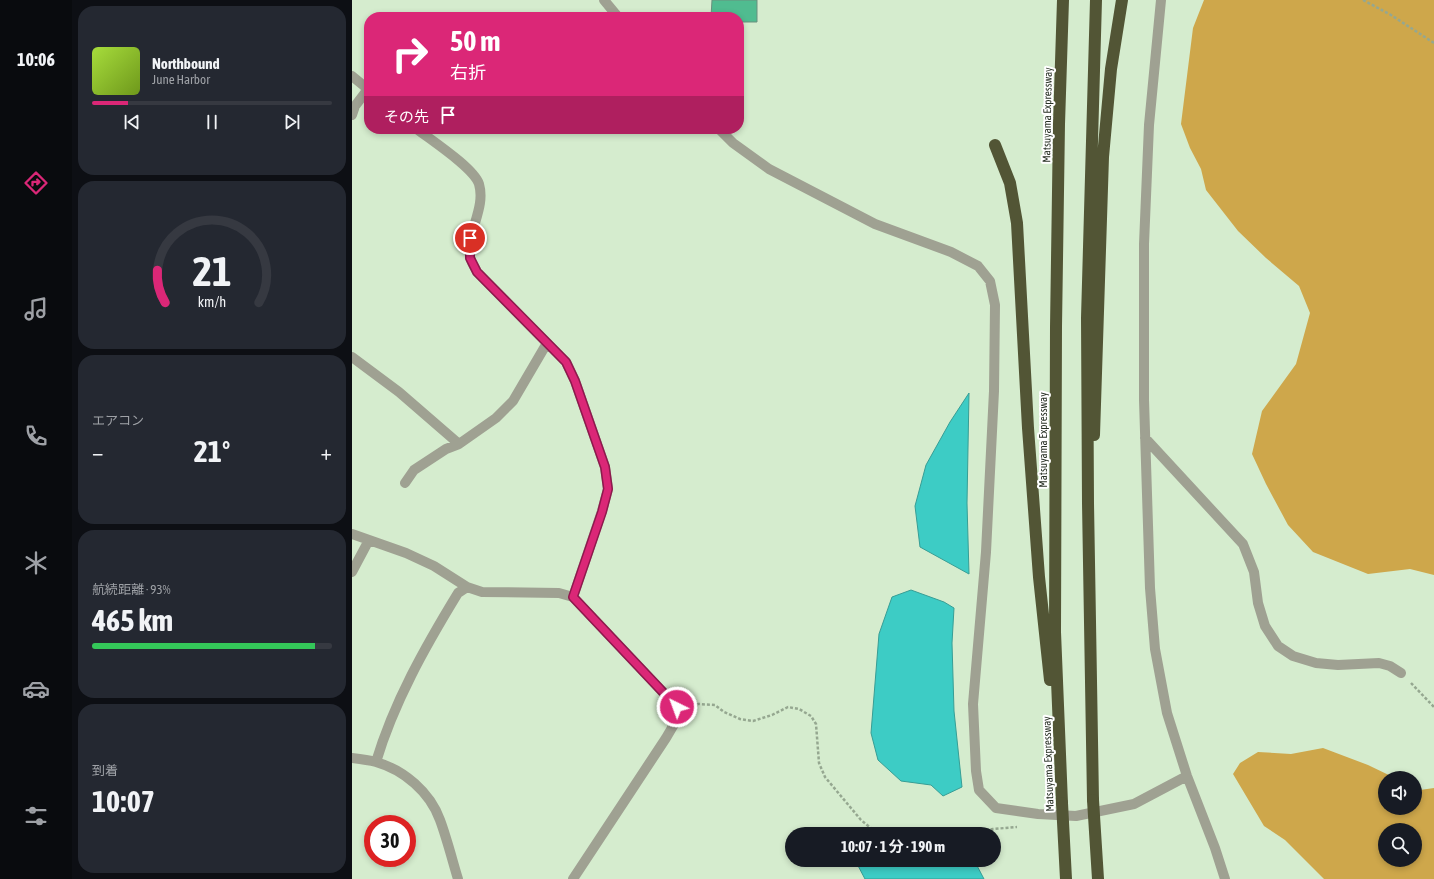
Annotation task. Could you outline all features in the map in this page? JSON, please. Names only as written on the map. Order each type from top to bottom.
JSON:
[{"type":"highway","name":"Matsuyama Expressway","points":[[1063,0],[1059,124],[1056,327],[1055,616],[1066,879]]},
{"type":"highway","points":[[1096,0],[1087,318],[1088,503],[1093,800],[1098,879]]},
{"type":"highway","points":[[1088,503],[1096,422],[1103,157],[1111,70],[1122,0]]},
{"type":"highway","points":[[995,145],[1010,183],[1017,223],[1028,428],[1039,577],[1062,803]]},
{"type":"street","points":[[604,0],[614,12]]},
{"type":"street","points":[[1161,0],[1149,124],[1144,244],[1145,438],[1150,588],[1155,649],[1167,713],[1187,776],[1226,879]]},
{"type":"street","points":[[352,76],[364,86]]},
{"type":"street","points":[[352,114],[355,106],[364,96]]},
{"type":"street","points":[[423,134],[468,169],[478,183],[480,198],[477,218],[470,238],[470,258],[477,272],[566,362],[575,381],[605,467],[608,489],[602,512],[573,597]]},
{"type":"street","points":[[724,134],[733,143],[769,169],[875,224],[951,252],[978,266],[990,281],[995,305],[994,390],[986,560],[973,704],[976,771],[979,790],[996,808],[1038,814],[1076,816],[1134,804],[1187,776]]},
{"type":"street","points":[[405,483],[414,470],[446,449],[459,444],[496,418],[513,401],[547,343]]},
{"type":"street","points":[[352,357],[399,392],[459,444]]},
{"type":"street","points":[[1145,438],[1243,544],[1254,572],[1258,603],[1265,626],[1278,646],[1293,656],[1316,663],[1338,666],[1378,663],[1390,666],[1401,672]]},
{"type":"street","points":[[352,534],[406,553],[434,566],[467,587],[482,592],[559,593],[573,597],[677,707],[676,721],[666,738],[573,879]]},
{"type":"street","points":[[352,572],[369,540]]},
{"type":"street","points":[[376,762],[384,736],[412,672],[458,593],[467,587]]},
{"type":"street","points":[[352,758],[376,762],[390,767],[416,783],[431,802],[440,819],[458,879]]},
{"type":"path","points":[[1363,0],[1391,15],[1434,43]]},
{"type":"path","points":[[1401,672],[1434,707]]},
{"type":"path","points":[[677,707],[698,704],[715,705],[724,712],[740,719],[753,721],[772,715],[788,707],[799,709],[811,716],[816,724],[819,763],[825,777],[861,820],[870,827]]},
{"type":"path","points":[[1001,828],[1021,827],[1038,814]]},
{"type":"shaded area","points":[[1204,0],[1434,0],[1434,575],[1410,569],[1368,574],[1313,552],[1288,525],[1252,454],[1262,411],[1296,364],[1310,313],[1299,286],[1266,258],[1238,231],[1206,190],[1201,169],[1190,148],[1181,124],[1193,28]]},
{"type":"shaded area","points":[[1323,748],[1380,771],[1378,771],[1378,815],[1422,815],[1422,790],[1434,788],[1434,879],[1324,879],[1285,840],[1264,826],[1233,774],[1240,763],[1258,752],[1291,754]]},
{"type":"water","points":[[969,393],[967,503],[969,574],[920,547],[915,506],[926,465],[950,422]]},
{"type":"water","points":[[911,590],[944,602],[954,608],[952,643],[954,711],[962,787],[943,796],[931,785],[901,781],[878,760],[871,733],[879,634],[892,597]]},
{"type":"water","points":[[859,867],[978,867],[984,879],[865,879]]},
{"type":"building","points":[[712,0],[757,0],[757,22],[744,22],[744,12],[711,12]]},
{"type":"route","points":[[470,238],[470,258],[477,272],[566,362],[575,381],[605,467],[608,489],[602,512],[573,597],[658,685],[677,707]]}]
